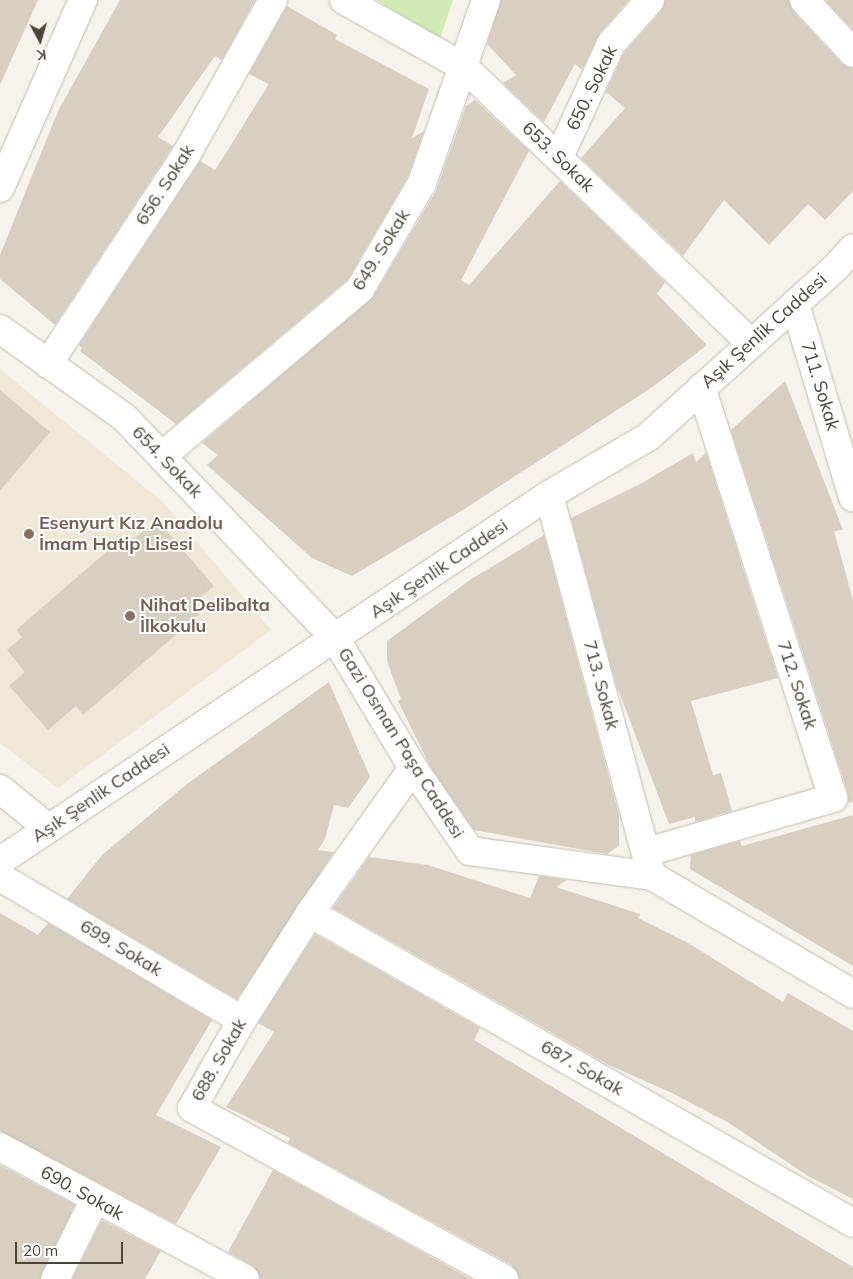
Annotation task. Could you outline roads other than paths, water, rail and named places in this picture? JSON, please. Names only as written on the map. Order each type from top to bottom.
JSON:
[{"type":"street","points":[[0,188],[82,0]]},
{"type":"street","name":"656. Sokak","points":[[48,364],[186,155],[273,0]]},
{"type":"street","name":"653. Sokak","points":[[344,0],[464,67],[751,343]]},
{"type":"street","name":"649. Sokak","points":[[162,456],[360,289],[422,183],[486,0]]},
{"type":"street","name":"650. Sokak","points":[[559,157],[611,44],[650,0]]},
{"type":"street","points":[[804,0],[853,53]]},
{"type":"street","name":"Aşık Şenlik Caddesi","points":[[0,861],[549,495],[648,437],[795,304],[853,248]]},
{"type":"street","name":"711. Sokak","points":[[795,304],[853,496]]},
{"type":"street","name":"654. Sokak","points":[[0,329],[124,417],[335,638]]},
{"type":"street","name":"712. Sokak","points":[[649,864],[833,798],[702,388]]},
{"type":"street","name":"713. Sokak","points":[[549,495],[649,864]]},
{"type":"street","name":"Gazi Osman Paşa Caddesi","points":[[335,638],[413,768],[470,851],[649,864],[853,994]]},
{"type":"street","name":"688. Sokak","points":[[413,768],[310,913],[242,1020],[192,1108],[500,1278]]},
{"type":"street","points":[[0,788],[48,828]]},
{"type":"street","name":"699. Sokak","points":[[0,877],[242,1020]]},
{"type":"street","name":"687. Sokak","points":[[310,913],[853,1223]]},
{"type":"street","name":"690. Sokak","points":[[0,1147],[94,1201],[245,1279]]},
{"type":"street","points":[[55,1279],[94,1201]]},
{"type":"place","name":"Esenyurt Kız Anadolu İmam Hatip Lisesi","points":[[29,534]]},
{"type":"place","name":"Nihat Delibalta İlkokulu","points":[[130,616]]}]
